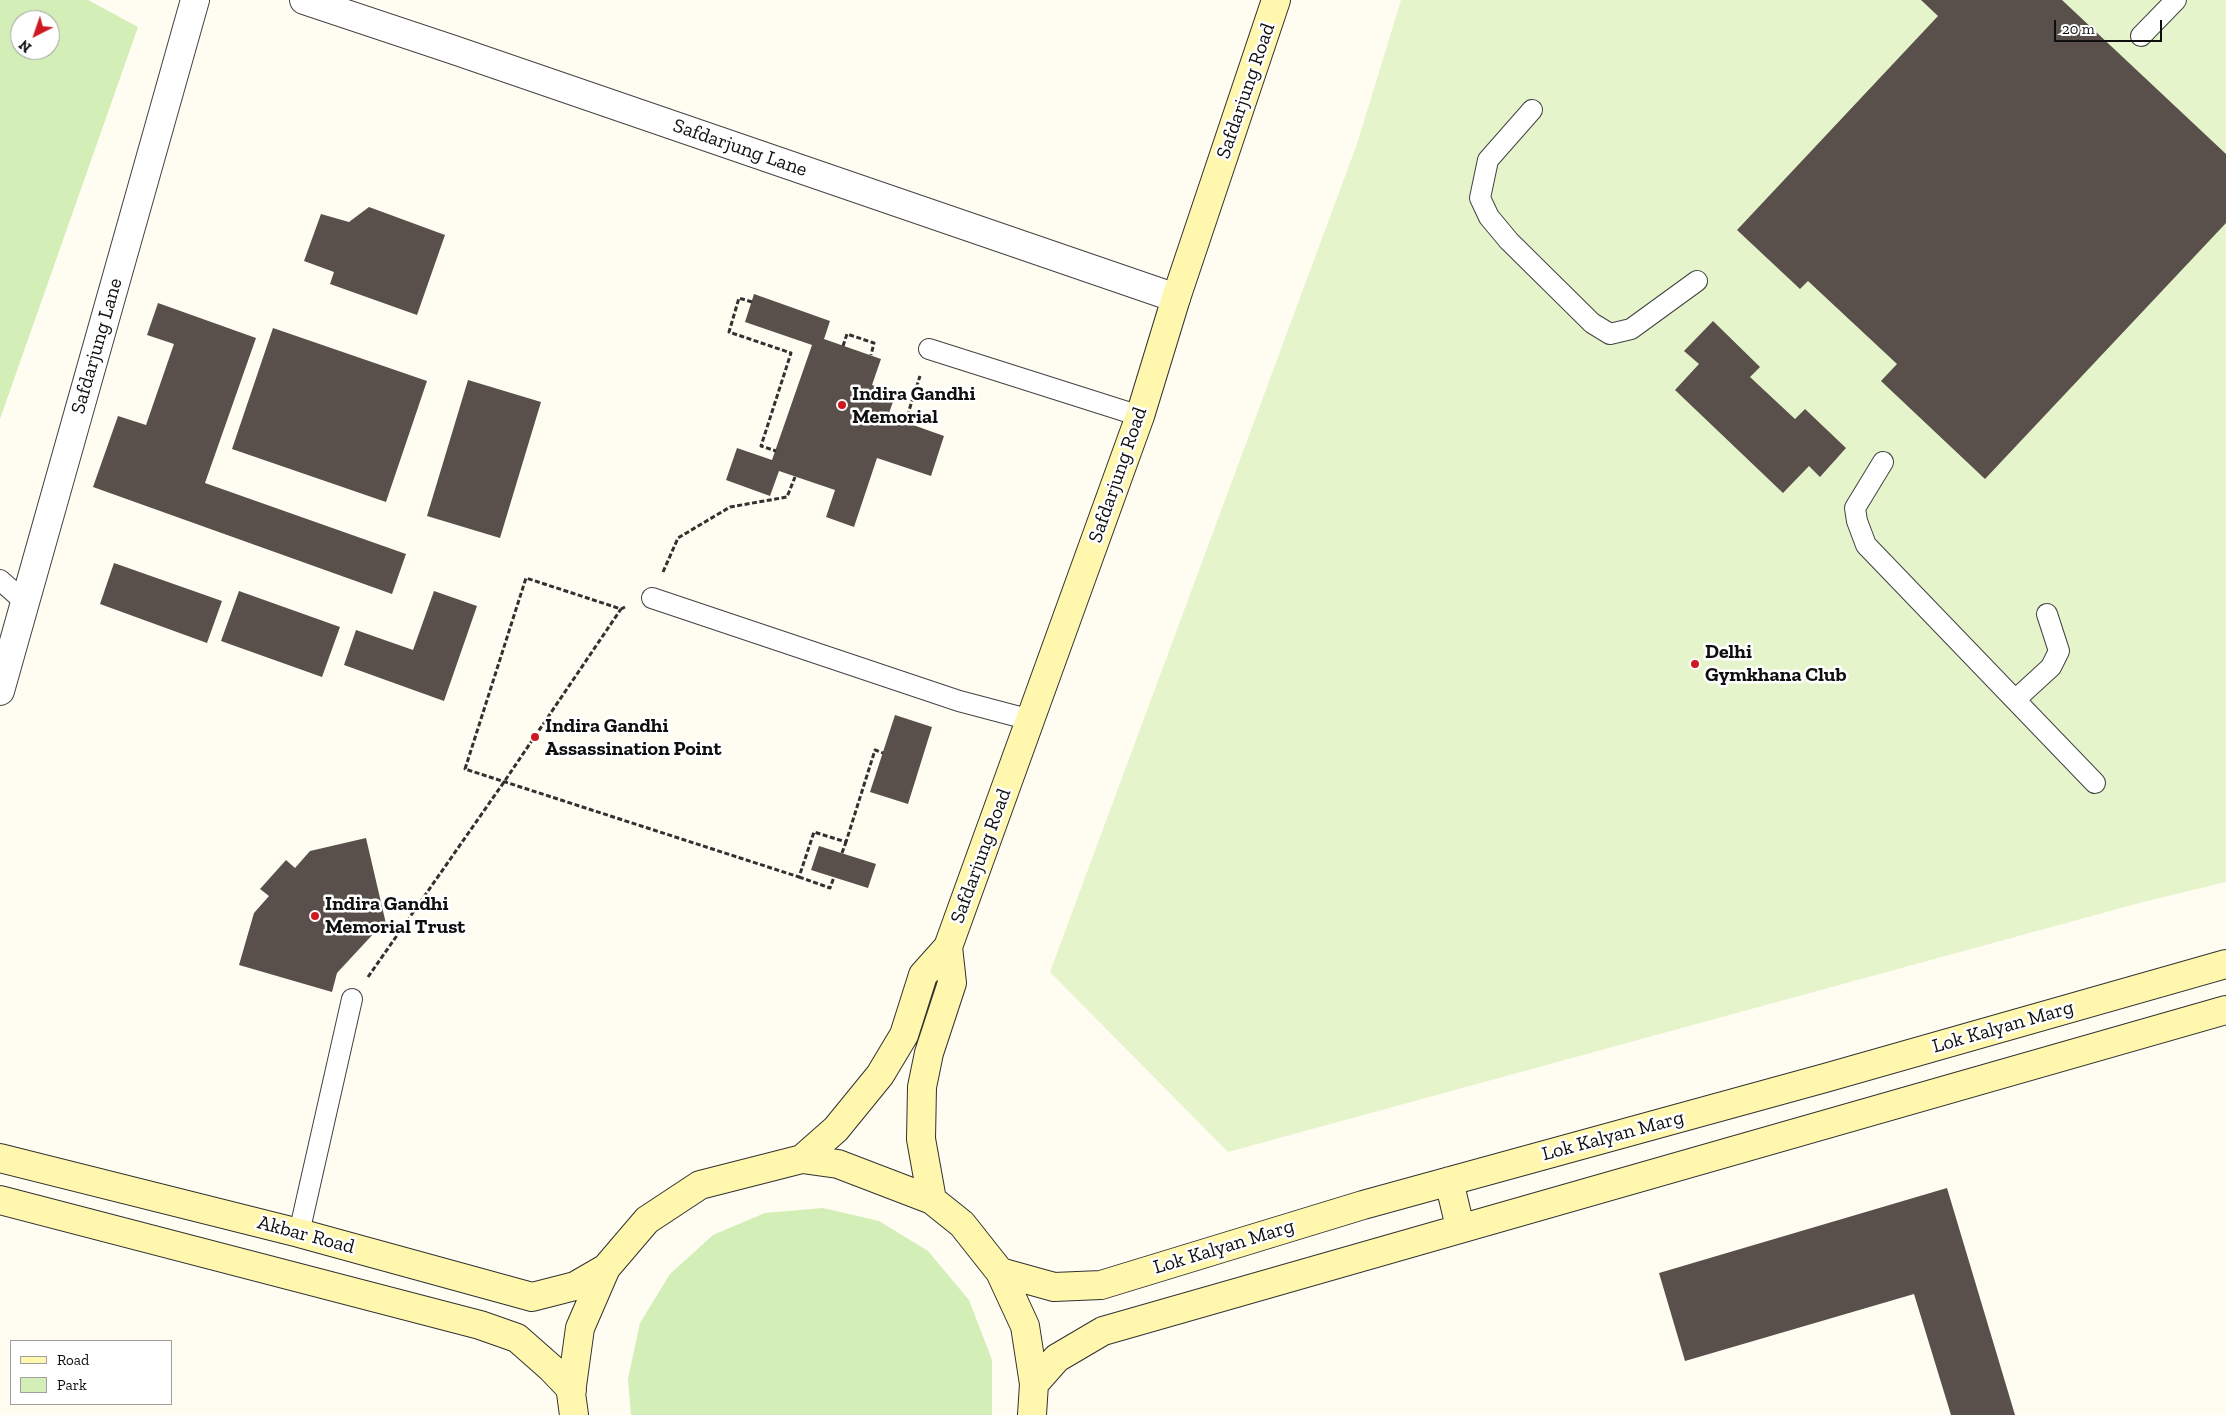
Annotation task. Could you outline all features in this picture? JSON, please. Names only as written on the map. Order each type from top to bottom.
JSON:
[{"type":"main road","name":"Safdarjung Road","points":[[802,1159],[836,1129],[880,1075],[904,1035],[923,974],[948,946],[1140,416],[1176,298],[1276,0]]},
{"type":"main road","name":"Safdarjung Road","points":[[932,1200],[921,1139],[922,1087],[929,1053],[952,983],[948,946]]},
{"type":"main road","name":"Lok Kalyan Marg","points":[[1000,1272],[1054,1287],[1101,1285],[1363,1205],[1928,1049],[2226,964]]},
{"type":"main road","points":[[1034,1384],[1057,1358],[1103,1331],[1460,1227],[2226,1010]]},
{"type":"main road","points":[[1928,1049],[1940,1091]]},
{"type":"main road","name":"Akbar Road","points":[[0,1158],[299,1233],[532,1297],[575,1286],[606,1268]]},
{"type":"main road","points":[[573,1402],[580,1328],[606,1268],[648,1220],[700,1185],[802,1159],[838,1164],[932,1200],[962,1224],[1000,1272],[1025,1326],[1034,1384],[1032,1415]]},
{"type":"main road","points":[[1449,1181],[1460,1227]]},
{"type":"main road","points":[[0,1200],[480,1325],[517,1338],[552,1368],[573,1402]]},
{"type":"street","name":"Safdarjung Lane","points":[[0,691],[195,0]]},
{"type":"street","name":"Safdarjung Lane","points":[[304,0],[1176,298]]},
{"type":"lane","points":[[2141,36],[2176,0]]},
{"type":"lane","points":[[1532,110],[1488,160],[1480,198],[1489,217],[1509,241],[1592,323],[1610,334],[1631,329],[1697,281]]},
{"type":"lane","points":[[929,349],[1140,416]]},
{"type":"lane","points":[[1883,462],[1855,508],[1857,522],[1866,545],[2095,783]]},
{"type":"lane","points":[[0,580],[25,602]]},
{"type":"lane","points":[[652,598],[959,701],[1031,720]]},
{"type":"lane","points":[[2015,700],[2051,667],[2059,651],[2047,614]]},
{"type":"lane","points":[[299,1233],[352,999]]},
{"type":"path","points":[[752,302],[739,298],[729,332],[791,353],[760,446],[776,451]]},
{"type":"path","points":[[843,346],[846,334],[874,343],[871,355]]},
{"type":"path","points":[[905,422],[929,349]]},
{"type":"path","points":[[352,999],[504,782],[621,609],[652,598],[678,538],[730,508],[787,497],[795,477]]},
{"type":"path","points":[[621,609],[526,578],[465,769],[830,888],[834,877]]},
{"type":"path","points":[[842,854],[875,750],[883,753]]},
{"type":"path","points":[[799,878],[814,832],[846,842]]},
{"type":"green space","points":[[0,0],[88,0],[138,27],[0,419]]},
{"type":"green space","name":"Delhi Gymkhana Club","points":[[1401,0],[2226,0],[2226,882],[2143,902],[1228,1152],[1050,972],[1357,144]]},
{"type":"green space","points":[[823,1208],[879,1221],[928,1251],[969,1300],[992,1360],[992,1415],[631,1415],[628,1379],[640,1323],[670,1274],[713,1235],[765,1213]]},
{"type":"building","points":[[1921,0],[2062,0],[2226,154],[2226,223],[1985,479],[1881,381],[1897,364],[1808,281],[1800,289],[1737,230],[1938,16]]},
{"type":"building","points":[[369,207],[445,235],[417,315],[330,284],[334,272],[304,261],[321,214],[349,222]]},
{"type":"building","name":"Indira Gandhi Memorial","points":[[754,294],[830,321],[824,339],[881,359],[872,385],[896,393],[888,416],[944,436],[931,476],[877,458],[854,527],[826,517],[835,490],[779,471],[770,496],[726,480],[737,448],[772,460],[812,345],[745,322]]},
{"type":"building","points":[[158,303],[256,338],[205,483],[406,554],[392,594],[93,487],[118,416],[146,425],[174,344],[147,335]]},
{"type":"building","points":[[1713,321],[1760,367],[1750,377],[1795,419],[1805,409],[1846,448],[1820,477],[1809,466],[1783,493],[1675,390],[1699,364],[1684,351]]},
{"type":"building","points":[[273,328],[427,381],[386,502],[232,449]]},
{"type":"building","points":[[468,380],[541,402],[500,538],[427,516]]},
{"type":"building","points":[[114,563],[222,601],[207,643],[100,604]]},
{"type":"building","points":[[239,591],[340,627],[322,677],[221,641]]},
{"type":"building","points":[[434,591],[477,606],[444,701],[344,665],[356,630],[413,650]]},
{"type":"building","points":[[895,715],[932,727],[908,804],[870,792]]},
{"type":"building","points":[[366,838],[387,928],[375,932],[337,973],[332,992],[239,965],[254,913],[269,896],[260,889],[286,860],[295,868],[310,851]]},
{"type":"building","points":[[819,846],[876,864],[868,888],[811,870]]},
{"type":"building","points":[[1947,1188],[2015,1415],[1951,1415],[1914,1294],[1685,1361],[1659,1273]]},
{"type":"place","name":"Indira Gandhi Memorial","points":[[842,405]]},
{"type":"place","name":"Delhi Gymkhana Club","points":[[1695,664]]},
{"type":"place","name":"Indira Gandhi Assassination Point","points":[[535,737]]},
{"type":"place","name":"Indira Gandhi Memorial Trust","points":[[315,916]]}]
